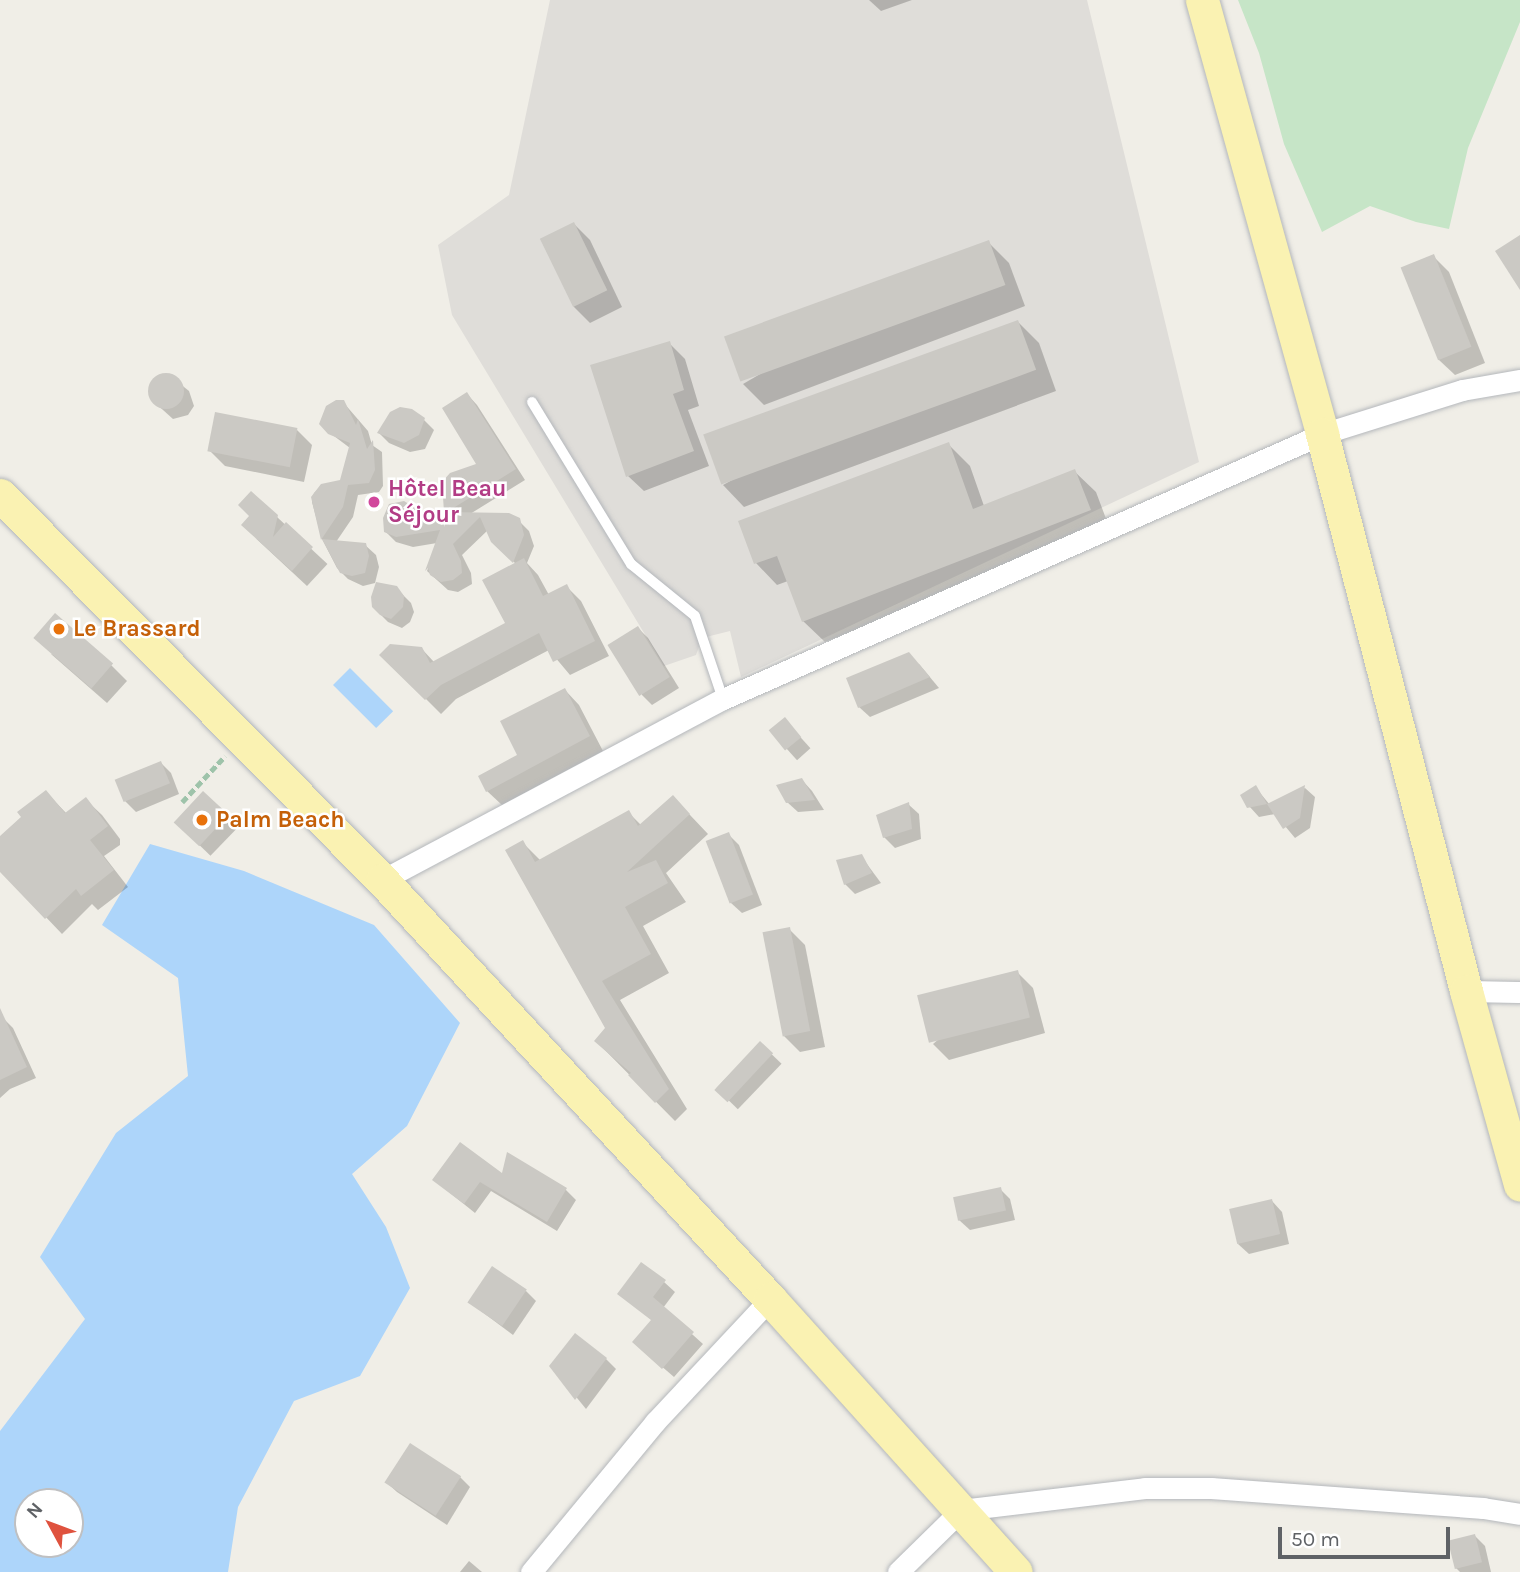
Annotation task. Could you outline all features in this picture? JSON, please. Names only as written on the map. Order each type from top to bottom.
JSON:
[{"type":"main road","points":[[1202,0],[1322,435],[1466,991],[1520,1185]]},
{"type":"main road","points":[[0,495],[382,880],[770,1299],[1016,1572]]},
{"type":"street","points":[[382,880],[723,699],[1322,435],[1462,390],[1520,380]]},
{"type":"street","points":[[1466,991],[1520,992]]},
{"type":"street","points":[[530,1572],[655,1422],[770,1299]]},
{"type":"street","points":[[898,1572],[961,1510],[1145,1488],[1211,1489],[1483,1508],[1520,1514]]},
{"type":"lane","points":[[532,402],[631,564],[695,616],[723,699]]},
{"type":"path","points":[[183,802],[242,738]]},
{"type":"shaded area","points":[[550,0],[1087,0],[1199,462],[741,677],[730,631],[702,638],[696,655],[664,666],[452,315],[438,245],[509,195]]},
{"type":"green space","points":[[1238,0],[1520,0],[1520,22],[1468,148],[1449,229],[1416,222],[1370,206],[1322,232],[1284,144],[1259,53]]},
{"type":"water","points":[[350,668],[393,711],[376,728],[333,685]]},
{"type":"water","points":[[150,844],[244,871],[374,925],[460,1023],[407,1126],[352,1174],[386,1227],[410,1288],[360,1376],[294,1401],[238,1507],[228,1572],[0,1572],[0,1431],[85,1319],[40,1257],[116,1133],[188,1076],[178,978],[102,925]]},
{"type":"building","points":[[574,222],[607,290],[573,307],[540,239]]},
{"type":"building","points":[[1520,235],[1520,290],[1495,251]]},
{"type":"building","points":[[989,240],[1005,285],[740,382],[724,336]]},
{"type":"building","points":[[1434,254],[1471,347],[1438,360],[1401,267]]},
{"type":"building","points":[[1018,320],[1036,370],[721,484],[703,435]]},
{"type":"building","points":[[670,341],[684,390],[673,394],[694,451],[626,477],[590,365]]},
{"type":"building","points":[[166,373],[179,378],[184,391],[179,404],[166,409],[153,404],[148,391],[153,378]]},
{"type":"building","points":[[467,392],[516,469],[447,512],[509,513],[520,518],[524,535],[513,563],[491,542],[480,517],[453,544],[461,561],[462,573],[453,580],[441,582],[430,575],[428,568],[425,571],[440,530],[396,537],[384,532],[383,518],[389,504],[404,501],[442,525],[443,522],[445,527],[442,482],[450,473],[476,464],[442,408]]},
{"type":"building","points":[[336,400],[344,400],[356,425],[358,419],[367,449],[373,440],[375,470],[369,483],[348,485],[343,507],[321,540],[311,497],[321,484],[340,480],[350,443],[328,434],[319,424],[326,406]]},
{"type":"building","points":[[400,407],[412,409],[425,418],[419,435],[404,443],[377,433],[390,412]]},
{"type":"building","points":[[215,412],[297,428],[290,467],[207,451]]},
{"type":"building","points":[[949,442],[973,509],[1075,469],[1091,510],[802,622],[777,556],[754,564],[738,521]]},
{"type":"building","points":[[251,491],[278,515],[273,537],[286,522],[313,547],[292,571],[241,525],[249,516],[238,505]]},
{"type":"building","points":[[322,539],[366,543],[369,556],[365,573],[352,576],[340,573]]},
{"type":"building","points":[[524,558],[543,596],[567,584],[595,641],[553,662],[539,633],[441,685],[425,700],[379,655],[390,644],[422,647],[430,663],[505,623],[482,580]]},
{"type":"building","points":[[376,582],[397,586],[404,596],[403,607],[391,619],[380,615],[372,607],[371,597]]},
{"type":"building","points":[[55,613],[113,664],[91,688],[33,638]]},
{"type":"building","points":[[638,626],[670,677],[639,696],[607,645]]},
{"type":"building","points":[[909,652],[930,677],[858,708],[846,678]]},
{"type":"building","points":[[565,688],[590,736],[486,792],[478,776],[517,755],[500,721]]},
{"type":"building","points":[[785,717],[801,737],[785,750],[769,730]]},
{"type":"building","points":[[161,761],[170,783],[124,802],[115,780]]},
{"type":"building","points":[[802,778],[815,800],[786,803],[776,785]]},
{"type":"building","points":[[1256,785],[1267,804],[1247,808],[1240,795]]},
{"type":"building","points":[[1305,785],[1300,818],[1283,829],[1267,804]]},
{"type":"building","points":[[46,790],[65,813],[86,797],[108,826],[90,840],[114,870],[81,896],[76,889],[45,919],[0,872],[0,836],[21,817],[17,812]]},
{"type":"building","points":[[203,791],[229,815],[199,846],[174,822]]},
{"type":"building","points":[[673,795],[690,814],[627,872],[656,860],[668,883],[625,907],[651,954],[602,981],[669,1089],[655,1103],[628,1075],[631,1073],[594,1041],[605,1028],[505,850],[523,840],[535,862],[629,810],[638,826]]},
{"type":"building","points":[[909,802],[912,829],[883,838],[876,815]]},
{"type":"building","points":[[729,832],[753,895],[730,904],[706,841]]},
{"type":"building","points":[[862,854],[872,873],[844,885],[836,860]]},
{"type":"building","points":[[790,927],[810,1031],[783,1036],[763,932]]},
{"type":"building","points":[[1018,970],[1030,1018],[929,1043],[917,995]]},
{"type":"building","points":[[0,1008],[27,1067],[0,1080]]},
{"type":"building","points":[[760,1041],[773,1053],[727,1102],[714,1090]]},
{"type":"building","points":[[460,1142],[502,1173],[507,1152],[567,1188],[547,1222],[480,1182],[464,1204],[432,1180]]},
{"type":"building","points":[[1001,1187],[1006,1210],[958,1221],[953,1197]]},
{"type":"building","points":[[1272,1199],[1280,1234],[1237,1244],[1229,1209]]},
{"type":"building","points":[[641,1262],[666,1280],[653,1297],[694,1332],[662,1369],[632,1342],[651,1320],[617,1294]]},
{"type":"building","points":[[492,1266],[527,1289],[502,1326],[467,1302]]},
{"type":"building","points":[[575,1333],[607,1358],[575,1400],[549,1366]]},
{"type":"building","points":[[410,1443],[461,1476],[436,1516],[384,1482]]},
{"type":"building","points":[[1475,1534],[1482,1562],[1455,1569],[1448,1541]]},
{"type":"place","name":"Hôtel Beau Séjour","points":[[374,502]]},
{"type":"place","name":"Le Brassard","points":[[59,629]]},
{"type":"place","name":"Palm Beach","points":[[202,820]]}]
